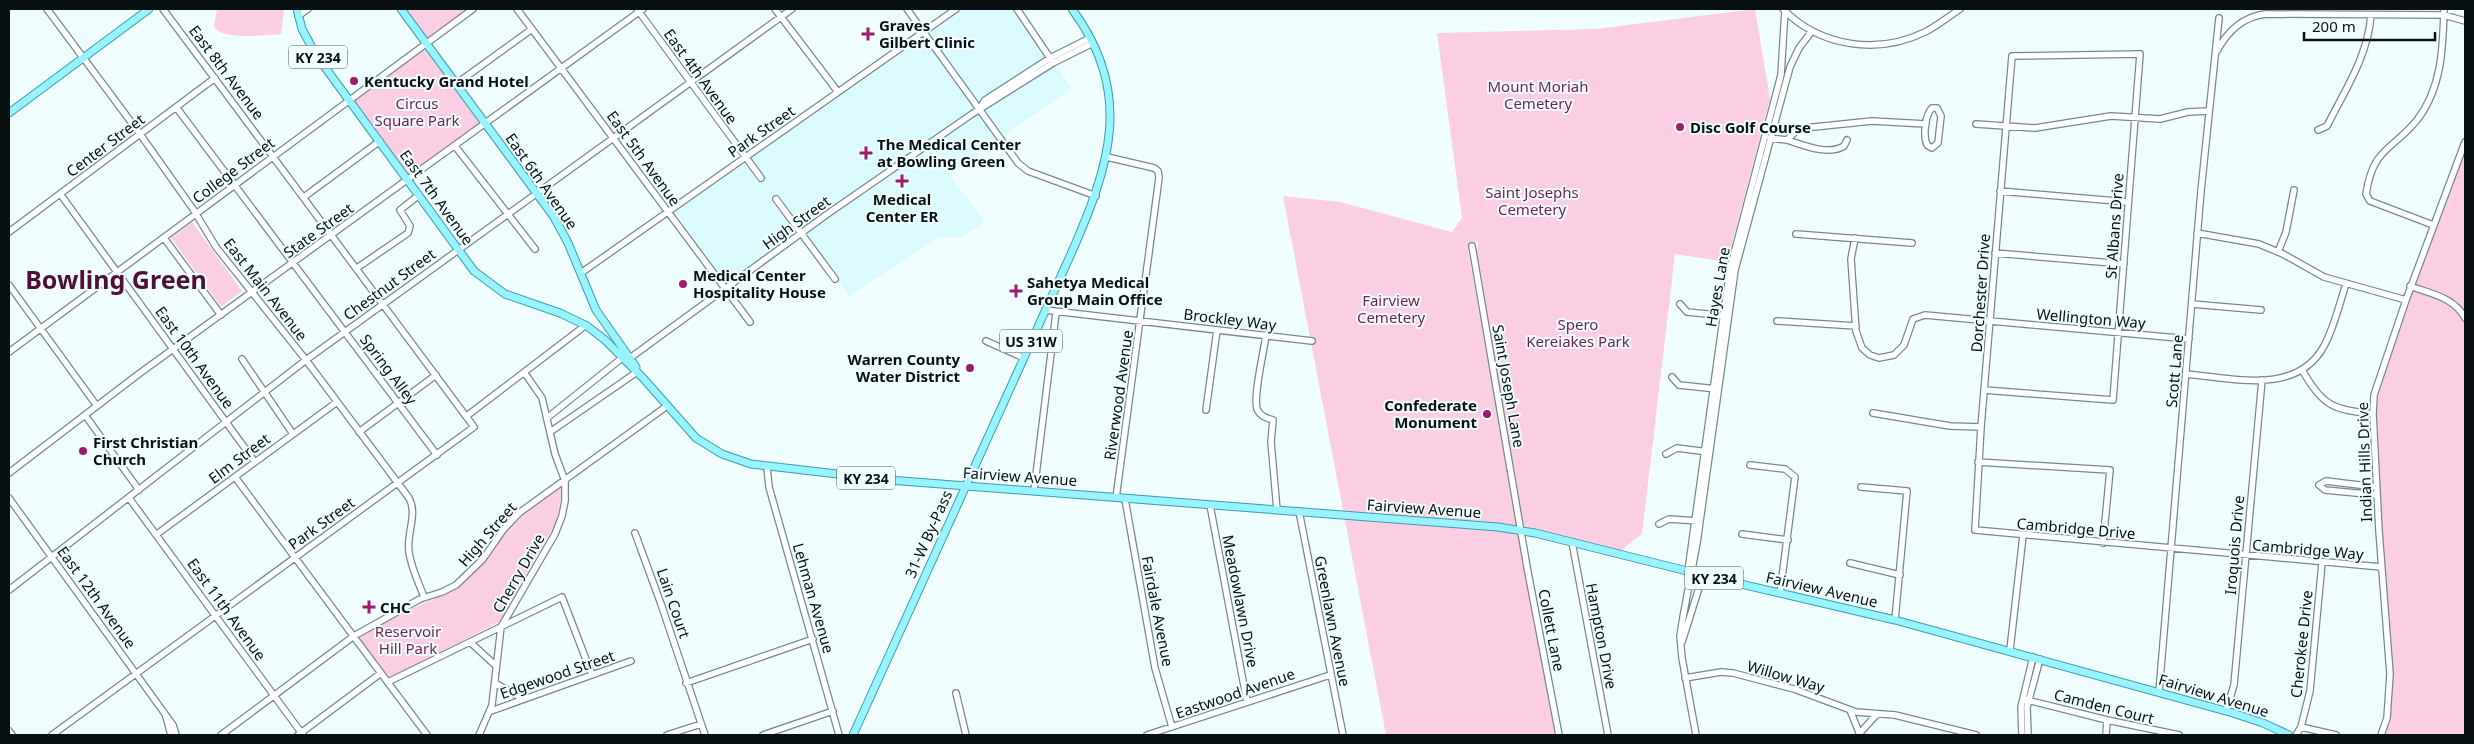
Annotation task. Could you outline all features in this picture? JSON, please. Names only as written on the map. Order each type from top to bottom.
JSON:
[{"type":"main road","points":[[9,113],[149,9]]},
{"type":"main road","name":"East 6th Avenue","points":[[401,9],[536,192],[561,229],[599,315],[626,358],[644,378]]},
{"type":"main road","name":"31-W By-Pass","points":[[853,735],[1096,196],[1107,157],[1110,133],[1109,101],[1103,72],[1092,41],[1072,9]]},
{"type":"main road","name":"East 7th Avenue","points":[[298,12],[309,44],[474,271],[498,290],[521,301],[560,313],[586,325]]},
{"type":"main road","name":"Fairview Avenue","points":[[586,325],[626,358],[692,435],[704,444],[734,459],[767,467],[965,486],[1521,530],[1895,620],[2010,650],[2226,711],[2263,723],[2289,735]]},
{"type":"street","name":"East Main Avenue","points":[[47,9],[140,134],[216,246],[306,360],[398,483],[412,506],[409,554],[424,597]]},
{"type":"street","name":"East 8th Avenue","points":[[163,9],[468,416]]},
{"type":"street","points":[[298,12],[308,9]]},
{"type":"street","name":"College Street","points":[[9,352],[473,9]]},
{"type":"street","name":"East 5th Avenue","points":[[517,9],[750,322]]},
{"type":"street","points":[[775,9],[838,92]]},
{"type":"street","name":"Chestnut Street","points":[[9,590],[264,391],[536,192],[792,9]]},
{"type":"street","points":[[907,9],[1018,164],[1024,169],[1096,196]]},
{"type":"street","name":"Park Street","points":[[580,273],[956,9]]},
{"type":"street","points":[[1017,9],[1052,60]]},
{"type":"street","points":[[1784,10],[1812,31],[1850,43],[1884,44],[1925,32],[1960,9]]},
{"type":"street","name":"State Street","points":[[9,473],[97,406],[562,69],[640,10]]},
{"type":"street","name":"East 4th Avenue","points":[[640,10],[690,83],[761,178]]},
{"type":"street","name":"Hayes Lane","points":[[1768,137],[1782,70],[1784,10]]},
{"type":"street","name":"Scott Lane","points":[[2216,53],[2230,32],[2254,16],[2339,12],[2371,15],[2444,12],[2465,21]]},
{"type":"street","points":[[2433,225],[2370,201],[2366,194],[2374,163],[2391,143],[2418,119],[2432,94],[2440,68],[2444,12]]},
{"type":"street","points":[[2318,130],[2326,126],[2362,55],[2369,36],[2371,15]]},
{"type":"street","name":"Scott Lane","points":[[2160,692],[2208,111],[2216,53],[2218,18]]},
{"type":"street","points":[[456,84],[532,29]]},
{"type":"street","name":"Hayes Lane","points":[[1681,644],[1683,617],[1726,316],[1731,264],[1790,67],[1799,48],[1812,31]]},
{"type":"street","name":"High Street","points":[[547,418],[626,358],[979,110],[985,100],[1052,60],[1092,41]]},
{"type":"street","name":"Dorchester Drive","points":[[1977,531],[1974,525],[1978,462],[2012,56],[2140,54]]},
{"type":"street","name":"St Albans Drive","points":[[1984,390],[2113,400],[2140,54]]},
{"type":"street","name":"Center Street","points":[[9,232],[61,195],[215,78]]},
{"type":"street","name":"Spring Alley","points":[[176,107],[437,455]]},
{"type":"street","points":[[1934,107],[1937,108],[1941,116],[1939,138],[1933,148],[1925,142],[1926,124],[1929,110],[1934,107]]},
{"type":"street","points":[[1976,124],[2035,128],[2111,116],[2160,119],[2188,112],[2208,111]]},
{"type":"street","points":[[1787,140],[1798,130],[1804,128],[1872,121],[1926,124]]},
{"type":"street","points":[[1768,137],[1787,140],[1803,146],[1836,149],[1844,146],[1847,140]]},
{"type":"street","points":[[304,197],[380,141]]},
{"type":"street","name":"Indian Hills Drive","points":[[2381,735],[2387,718],[2390,674],[2376,487],[2373,414],[2376,386],[2410,286],[2465,142]]},
{"type":"street","points":[[455,146],[535,249]]},
{"type":"street","name":"Riverwood Avenue","points":[[1107,157],[1153,167],[1159,174],[1116,498]]},
{"type":"street","points":[[2000,190],[2128,202]]},
{"type":"street","points":[[2278,252],[2286,232],[2294,190]]},
{"type":"street","name":"East 10th Avenue","points":[[61,195],[255,462]]},
{"type":"street","points":[[357,268],[410,230],[400,210],[419,195]]},
{"type":"street","points":[[776,199],[835,279]]},
{"type":"street","points":[[1796,234],[1912,243]]},
{"type":"street","points":[[2198,234],[2252,242],[2278,252],[2320,275],[2406,300]]},
{"type":"street","points":[[164,238],[221,316]]},
{"type":"street","points":[[1777,321],[1856,326],[1851,259],[1855,238]]},
{"type":"street","name":"Saint Joseph Lane","points":[[1472,246],[1521,530]]},
{"type":"street","points":[[1995,254],[2124,264]]},
{"type":"street","points":[[2186,374],[2262,380],[2281,379],[2302,370],[2316,358],[2324,346],[2346,284]]},
{"type":"street","points":[[9,285],[97,406]]},
{"type":"street","points":[[2410,286],[2451,301],[2460,308],[2465,318]]},
{"type":"street","points":[[1680,304],[1688,312],[1726,316]]},
{"type":"street","points":[[2192,304],[2261,310]]},
{"type":"street","name":"Brockley Way","points":[[1045,310],[1056,313],[1312,341]]},
{"type":"street","points":[[1034,491],[1056,313]]},
{"type":"street","name":"Wellington Way","points":[[1856,326],[1858,340],[1864,351],[1872,356],[1885,358],[1894,355],[1902,348],[1911,323],[1918,316],[1943,316],[1991,322],[2189,339]]},
{"type":"street","points":[[468,416],[586,325]]},
{"type":"street","points":[[1206,410],[1217,330]]},
{"type":"street","points":[[1266,335],[1256,395],[1258,410],[1262,416],[1272,420],[1274,425],[1271,442],[1278,510]]},
{"type":"street","points":[[986,341],[1024,358]]},
{"type":"street","points":[[242,359],[293,434]]},
{"type":"street","points":[[2302,370],[2320,396],[2335,408],[2373,414]]},
{"type":"street","name":"Cherry Drive","points":[[479,735],[491,711],[501,627],[545,553],[560,522],[565,501],[565,481],[542,398],[524,372]]},
{"type":"street","points":[[550,432],[637,372]]},
{"type":"street","points":[[359,432],[436,375]]},
{"type":"street","points":[[1672,377],[1680,385],[1716,389]]},
{"type":"street","name":"Iroquois Drive","points":[[2226,711],[2234,684],[2262,380]]},
{"type":"street","name":"Elm Street","points":[[156,534],[337,402]]},
{"type":"street","name":"High Street","points":[[221,735],[354,636],[424,597],[442,592],[465,577],[491,550],[512,520],[667,406]]},
{"type":"street","points":[[1874,413],[1950,426],[1981,427]]},
{"type":"street","points":[[85,415],[139,490]]},
{"type":"street","name":"Park Street","points":[[52,735],[474,428],[468,416]]},
{"type":"street","points":[[1666,454],[1677,448],[1707,452]]},
{"type":"street","points":[[1978,462],[2110,470],[2103,543]]},
{"type":"street","points":[[1750,465],[1785,469],[1795,477],[1780,593]]},
{"type":"street","name":"Lehman Avenue","points":[[767,467],[769,487],[840,735]]},
{"type":"street","points":[[235,477],[427,735]]},
{"type":"street","points":[[2376,487],[2326,481],[2320,485],[2325,490],[2377,494]]},
{"type":"street","points":[[1861,487],[1907,491],[1895,620]]},
{"type":"street","name":"East 12th Avenue","points":[[9,498],[137,672],[173,725],[176,735]]},
{"type":"street","name":"East 11th Avenue","points":[[129,498],[301,734]]},
{"type":"street","name":"Fairdale Avenue","points":[[1125,499],[1155,668],[1172,727]]},
{"type":"street","name":"Meadowlawn Drive","points":[[1210,505],[1246,702]]},
{"type":"street","name":"Greenlawn Avenue","points":[[1299,511],[1343,735]]},
{"type":"street","points":[[1660,524],[1669,519],[1698,521]]},
{"type":"street","name":"Collett Lane","points":[[1521,530],[1559,735]]},
{"type":"street","name":"Cambridge Drive","points":[[1977,531],[2172,549]]},
{"type":"street","name":"Lain Court","points":[[635,533],[664,612],[686,683],[705,735]]},
{"type":"street","points":[[1742,534],[1788,540]]},
{"type":"street","points":[[2010,650],[2023,536]]},
{"type":"street","name":"Hampton Drive","points":[[1572,542],[1608,735]]},
{"type":"street","name":"Cambridge Way","points":[[2172,549],[2381,567]]},
{"type":"street","points":[[1850,563],[1900,576]]},
{"type":"street","name":"Cherokee Drive","points":[[2302,727],[2310,691],[2322,563]]},
{"type":"street","points":[[1696,735],[1685,678],[1681,644],[1702,575]]},
{"type":"street","points":[[388,682],[561,597],[592,675]]},
{"type":"street","points":[[686,683],[813,639]]},
{"type":"street","points":[[470,642],[496,665]]},
{"type":"street","points":[[2022,735],[2026,699],[2037,658]]},
{"type":"street","name":"Edgewood Street","points":[[491,711],[631,661]]},
{"type":"street","name":"Willow Way","points":[[1685,678],[1721,672],[1733,674],[1794,688],[1850,710],[1895,715],[1976,735]]},
{"type":"street","points":[[301,734],[381,673]]},
{"type":"street","name":"Eastwood Avenue","points":[[1147,735],[1330,675]]},
{"type":"street","points":[[495,683],[523,699]]},
{"type":"street","points":[[956,693],[966,735]]},
{"type":"street","points":[[2026,699],[2028,735]]},
{"type":"street","name":"Camden Court","points":[[2026,699],[2107,720],[2179,735]]},
{"type":"street","points":[[1850,710],[1859,734],[1877,714]]},
{"type":"street","points":[[762,735],[833,711]]},
{"type":"street","name":"East 12th Avenue","points":[[164,713],[170,735]]},
{"type":"street","points":[[2106,735],[2107,720]]},
{"type":"street","points":[[667,735],[701,724]]},
{"type":"street","points":[[2296,735],[2302,727],[2336,735]]},
{"type":"street","points":[[9,731],[12,735]]},
{"type":"shaded area","name":"The Medical Center at Bowling Green","points":[[956,9],[1018,9],[1072,88],[949,174],[985,222],[961,237],[939,237],[849,296],[802,233],[725,288],[667,212]]},
{"type":"green space","points":[[217,9],[284,9],[281,34],[244,36],[225,34],[218,31],[214,26]]},
{"type":"green space","name":"Circus Square Park","points":[[401,9],[474,9],[426,44],[486,124],[408,180],[349,100],[426,43]]},
{"type":"green space","points":[[1755,9],[1770,99],[1727,262],[1675,254],[1642,534],[1626,546],[1620,554],[1521,530],[1477,252],[1478,241],[1468,250],[1556,735],[1386,735],[1283,196],[1340,202],[1452,232],[1462,218],[1437,33],[1595,29]]},
{"type":"green space","points":[[2465,144],[2465,735],[2386,735],[2390,674],[2373,414],[2376,386]]},
{"type":"green space","points":[[192,222],[242,291],[221,307],[171,238]]},
{"type":"green space","name":"Reservoir Hill Park","points":[[560,487],[563,489],[556,523],[499,622],[389,678],[360,640],[361,636],[393,617],[452,591],[485,561],[510,525],[526,510]]},
{"type":"place","name":"Graves Gilbert Clinic","points":[[868,34]]},
{"type":"place","name":"Kentucky Grand Hotel","points":[[354,81]]},
{"type":"place","name":"Disc Golf Course","points":[[1680,127]]},
{"type":"place","name":"The Medical Center at Bowling Green","points":[[866,153]]},
{"type":"place","name":"Medical Center ER","points":[[902,181]]},
{"type":"place","name":"Medical Center Hospitality House","points":[[683,284]]},
{"type":"place","name":"Sahetya Medical Group Main Office","points":[[1016,291]]},
{"type":"place","name":"Warren County Water District","points":[[970,368]]},
{"type":"place","name":"Confederate Monument","points":[[1487,414]]},
{"type":"place","name":"First Christian Church","points":[[83,451]]},
{"type":"place","name":"CHC","points":[[369,607]]},
{"type":"district","name":"Bowling Green","points":[[116,279]]},
{"type":"park label","name":"Mount Moriah Cemetery","points":[[1538,94]]},
{"type":"park label","name":"Saint Josephs Cemetery","points":[[1532,200]]},
{"type":"park label","name":"Fairview Cemetery","points":[[1391,308]]},
{"type":"park label","name":"Spero Kereiakes Park","points":[[1578,332]]}]
